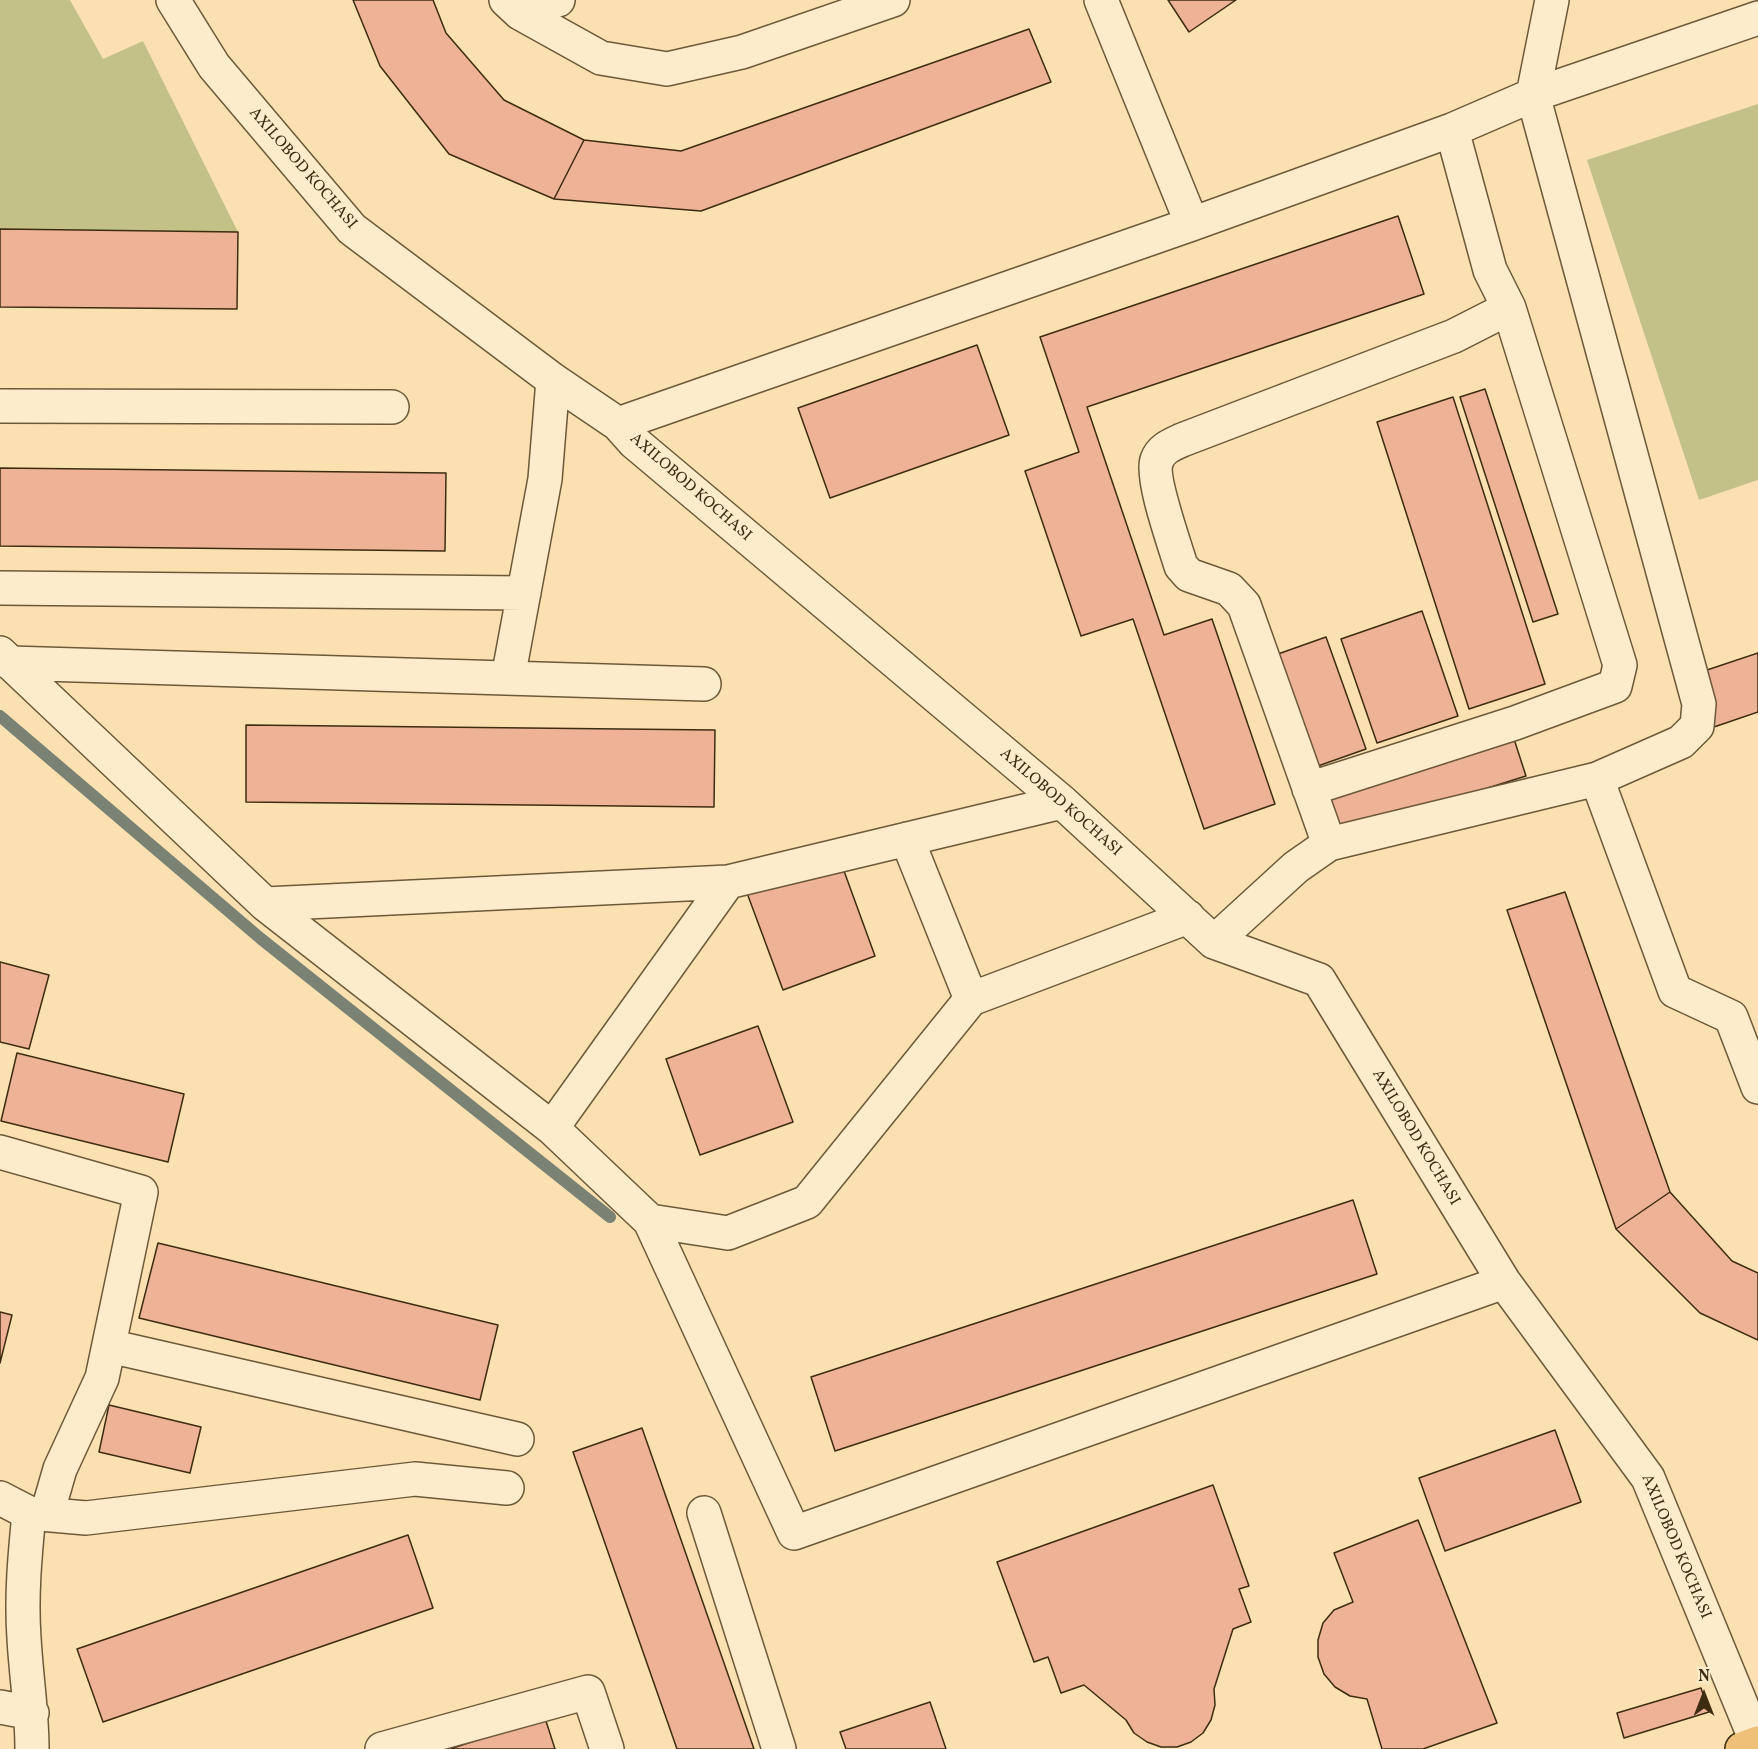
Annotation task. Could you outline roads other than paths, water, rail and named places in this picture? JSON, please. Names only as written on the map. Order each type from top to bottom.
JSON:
[{"type":"street","name":"AXILOBOD KOCHASI","points":[[172,0],[214,66],[352,229],[553,380],[618,424],[634,442],[1062,802],[1214,942],[1319,980],[1504,1282],[1648,1478],[1752,1745]]},
{"type":"street","points":[[513,7],[558,0]]},
{"type":"street","points":[[513,7],[601,58],[667,69],[742,52],[893,0]]},
{"type":"street","points":[[1101,0],[1192,224]]},
{"type":"street","points":[[1214,942],[1296,867],[1329,844],[1597,780],[1681,742],[1697,726],[1699,704],[1533,95],[1552,0]]},
{"type":"street","points":[[618,424],[1192,224],[1452,130],[1533,95],[1758,18]]},
{"type":"street","points":[[1309,789],[1515,723],[1615,686],[1620,664],[1509,308],[1490,270],[1452,130]]},
{"type":"street","points":[[1329,844],[1244,605],[1229,589],[1189,575],[1181,566],[1155,477],[1156,462],[1163,449],[1182,440],[1454,336],[1509,308]]},
{"type":"street","points":[[508,678],[545,479],[553,380]]},
{"type":"street","points":[[0,406],[392,407]]},
{"type":"street","points":[[0,588],[524,593]]},
{"type":"street","points":[[5,658],[704,684]]},
{"type":"street","points":[[5,658],[265,904],[552,1128],[650,1221],[794,1533],[1504,1282]]},
{"type":"street","points":[[1597,780],[1675,991],[1731,1017],[1758,1087]]},
{"type":"street","points":[[265,904],[728,882],[1062,802]]},
{"type":"street","points":[[907,839],[971,999]]},
{"type":"street","points":[[552,1128],[728,882]]},
{"type":"street","points":[[650,1221],[728,1233],[807,1202],[971,999],[1188,917]]},
{"type":"street","points":[[0,1152],[141,1192],[102,1378],[38,1514],[23,1581],[24,1638],[32,1713],[32,1749]]},
{"type":"street","points":[[109,1346],[517,1439]]},
{"type":"street","points":[[0,1498],[38,1514],[86,1518],[416,1479],[507,1488]]},
{"type":"street","points":[[704,1513],[779,1749]]},
{"type":"street","points":[[382,1749],[588,1692],[607,1749]]},
{"type":"street","points":[[0,1707],[32,1713]]},
{"type":"waterway","points":[[0,716],[260,938],[610,1217]]}]
